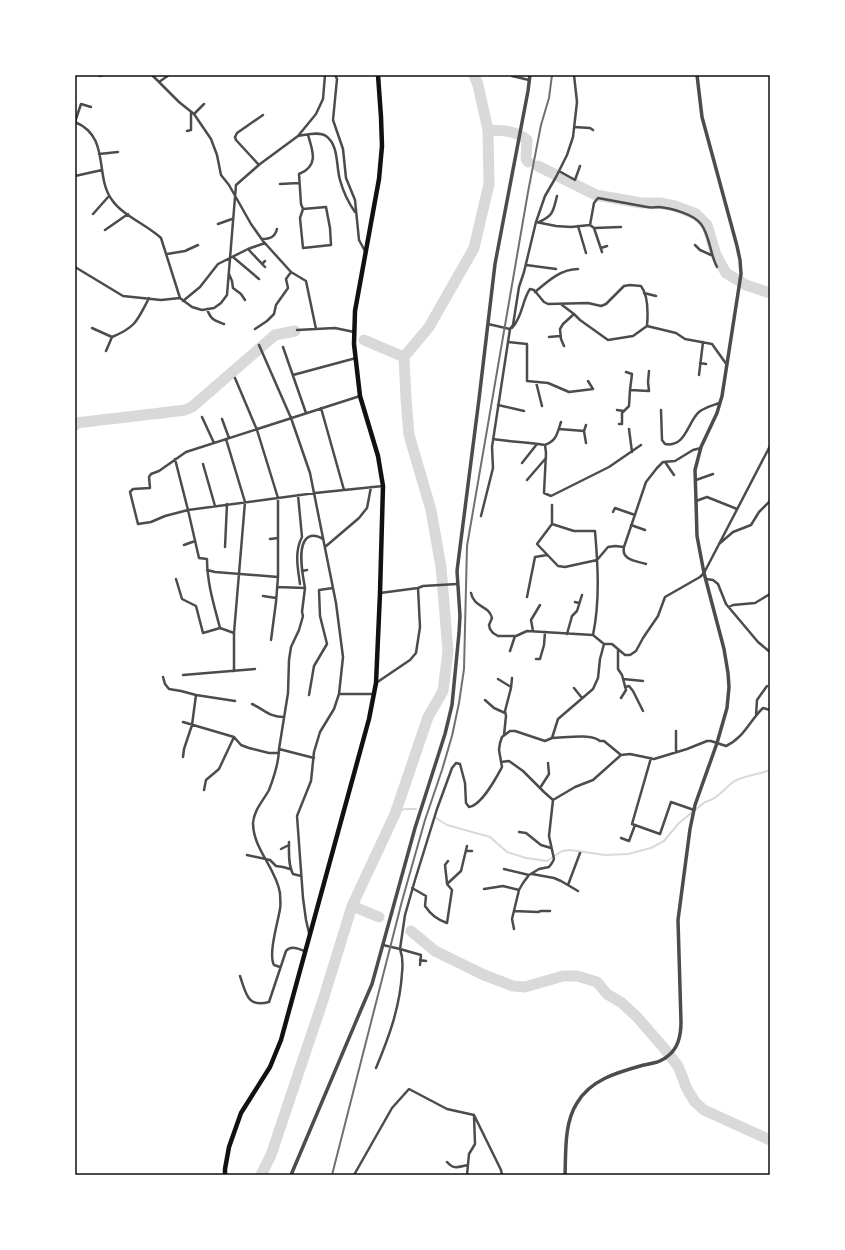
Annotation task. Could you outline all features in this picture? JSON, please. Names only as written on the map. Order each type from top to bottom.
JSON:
[{"type":"highway","points":[[225,1175],[229,1147],[241,1113],[270,1067],[281,1040],[369,720],[376,683],[383,486],[378,456],[360,396],[354,333],[356,311],[379,179],[382,146],[378,75]]},
{"type":"street","points":[[98,75],[103,75]]},
{"type":"street","points":[[152,75],[178,102],[194,114],[211,139],[217,155],[221,176],[229,185],[251,224],[265,243],[291,272],[306,281],[316,329]]},
{"type":"street","points":[[159,82],[169,75]]},
{"type":"street","points":[[91,107],[81,104],[75,122],[86,128],[93,138],[99,154],[106,190],[109,196],[118,208],[154,231],[161,238],[180,298],[192,307],[202,310],[214,308],[221,303],[227,295],[234,194],[236,185],[259,165],[298,136],[316,114],[323,99],[325,75]]},
{"type":"street","points":[[335,75],[337,79],[333,120],[343,149],[346,178],[354,200],[359,240],[367,253]]},
{"type":"street","points":[[481,516],[493,468],[493,439],[510,329],[513,325],[519,287],[545,196],[567,155],[573,137],[577,102],[574,75]]},
{"type":"street","points":[[565,1175],[569,1122],[576,1104],[587,1090],[599,1081],[617,1073],[662,1060],[671,1054],[680,1036],[681,1022],[678,920],[690,828],[694,810],[717,744],[727,708],[729,687],[724,649],[705,579],[697,536],[695,470],[701,447],[717,413],[722,396],[741,274],[737,246],[702,117],[697,75]]},
{"type":"street","points":[[291,1175],[372,984],[415,828],[445,734],[452,705],[460,616],[456,571],[495,264],[528,91],[529,77],[512,76]]},
{"type":"street","points":[[194,114],[204,104]]},
{"type":"street","points":[[187,131],[192,130],[191,111]]},
{"type":"street","points":[[259,165],[235,137],[237,133],[263,115]]},
{"type":"street","points":[[574,128],[590,128],[593,130]]},
{"type":"street","points":[[298,136],[320,134],[326,136],[334,147],[340,180],[349,203],[355,212]]},
{"type":"street","points":[[303,209],[326,207],[330,228],[330,245],[303,248],[300,218],[303,209],[301,204],[299,174],[310,168],[313,157],[308,135]]},
{"type":"street","points":[[99,154],[118,152]]},
{"type":"street","points":[[559,171],[575,180],[580,166]]},
{"type":"street","points":[[75,176],[102,170]]},
{"type":"street","points":[[280,184],[300,183]]},
{"type":"street","points":[[93,214],[109,196]]},
{"type":"street","points":[[537,222],[552,214],[557,196]]},
{"type":"street","points":[[590,225],[594,203],[598,198],[649,208],[659,207],[679,212],[692,217],[701,224],[716,267]]},
{"type":"street","points":[[105,230],[128,214]]},
{"type":"street","points":[[218,224],[232,219]]},
{"type":"street","points":[[537,222],[556,226],[590,225],[594,228],[602,252]]},
{"type":"street","points":[[578,226],[586,253]]},
{"type":"street","points":[[594,228],[621,227]]},
{"type":"street","points":[[262,239],[272,237],[276,234],[277,229]]},
{"type":"street","points":[[183,301],[200,288],[218,264],[248,249],[265,243]]},
{"type":"street","points":[[167,254],[185,251],[198,245]]},
{"type":"street","points":[[695,245],[700,250],[711,255]]},
{"type":"street","points":[[601,248],[607,246]]},
{"type":"street","points":[[248,249],[265,267]]},
{"type":"street","points":[[233,257],[259,279]]},
{"type":"street","points":[[262,264],[265,261]]},
{"type":"street","points":[[526,265],[556,269]]},
{"type":"street","points":[[75,267],[123,296],[161,300],[180,298]]},
{"type":"street","points":[[535,292],[552,278],[563,272],[578,269]]},
{"type":"street","points":[[228,272],[233,288],[245,300]]},
{"type":"street","points":[[255,329],[274,314],[276,306],[288,288],[286,279],[291,272]]},
{"type":"street","points":[[510,329],[516,323],[522,312],[530,289],[534,290],[544,302],[548,304],[562,305],[588,303],[601,306],[606,304],[624,286],[630,285],[641,286],[644,290],[648,314],[647,326]]},
{"type":"street","points":[[644,293],[656,296]]},
{"type":"street","points":[[92,328],[112,336],[126,331],[136,323],[149,298]]},
{"type":"street","points":[[562,305],[608,340],[633,336],[647,326],[676,333],[684,339],[712,344],[727,366]]},
{"type":"street","points":[[207,309],[210,317],[224,324]]},
{"type":"street","points":[[564,346],[560,336],[560,329],[563,324],[574,314]]},
{"type":"street","points":[[487,324],[510,329]]},
{"type":"street","points":[[297,330],[335,328],[354,333]]},
{"type":"street","points":[[106,351],[112,336]]},
{"type":"street","points":[[549,337],[560,336]]},
{"type":"street","points":[[508,342],[527,344],[527,381],[548,383],[569,392],[593,389],[588,382]]},
{"type":"street","points":[[699,375],[704,342]]},
{"type":"street","points":[[259,345],[291,418],[310,473],[333,588],[343,658],[339,694],[334,709],[320,732],[314,758],[312,781],[297,816],[302,898],[310,936]]},
{"type":"street","points":[[283,347],[306,413]]},
{"type":"street","points":[[293,375],[356,358]]},
{"type":"street","points":[[700,363],[706,364]]},
{"type":"street","points":[[619,424],[622,424],[622,413],[629,406],[632,374],[626,372]]},
{"type":"street","points":[[630,390],[648,391],[649,372]]},
{"type":"street","points":[[235,378],[257,430],[278,498],[278,577],[271,640]]},
{"type":"street","points":[[536,382],[542,406]]},
{"type":"street","points":[[360,396],[186,452],[159,471],[151,474],[149,478],[150,488],[133,489],[130,492],[138,524],[151,522],[188,510],[298,495],[383,486]]},
{"type":"street","points":[[661,410],[662,440],[668,445],[681,439],[699,411],[719,403]]},
{"type":"street","points":[[498,405],[524,411]]},
{"type":"street","points":[[321,408],[344,490]]},
{"type":"street","points":[[617,410],[624,411]]},
{"type":"street","points":[[202,417],[214,443]]},
{"type":"street","points":[[222,419],[246,502],[234,633],[234,671]]},
{"type":"street","points":[[493,439],[514,443],[545,445],[552,442],[557,436],[561,422]]},
{"type":"street","points":[[586,425],[584,431],[586,443]]},
{"type":"street","points":[[559,429],[584,431]]},
{"type":"street","points":[[629,429],[632,452]]},
{"type":"street","points":[[522,463],[537,444]]},
{"type":"street","points":[[545,445],[546,458],[544,493],[551,496],[609,467],[641,445]]},
{"type":"street","points":[[471,593],[472,599],[491,614],[492,618],[489,625],[490,629],[498,636],[516,636],[527,631],[593,635],[604,644],[612,644],[625,655],[630,655],[636,651],[658,616],[665,597],[700,577],[704,573],[770,446]]},
{"type":"street","points":[[646,564],[628,558],[624,555],[623,551],[646,482],[663,462],[675,461],[701,447]]},
{"type":"street","points":[[527,480],[546,458]]},
{"type":"street","points":[[175,459],[199,558],[207,559],[210,592],[220,628]]},
{"type":"street","points":[[665,462],[674,475]]},
{"type":"street","points":[[203,464],[215,506]]},
{"type":"street","points":[[696,480],[713,474]]},
{"type":"street","points":[[325,547],[358,518],[367,508],[371,487]]},
{"type":"street","points":[[298,495],[302,537],[298,549],[300,584]]},
{"type":"street","points":[[696,501],[707,497],[737,509]]},
{"type":"street","points":[[717,546],[733,532],[751,525],[759,512],[770,501]]},
{"type":"street","points":[[225,547],[227,504]]},
{"type":"street","points":[[552,505],[552,524],[537,544],[558,566],[565,567],[597,560],[608,547],[624,547]]},
{"type":"street","points":[[613,512],[615,508],[635,514]]},
{"type":"street","points":[[552,524],[574,531],[595,531],[598,602],[597,618],[593,635]]},
{"type":"street","points":[[631,525],[645,530]]},
{"type":"street","points":[[280,967],[274,965],[272,961],[273,945],[280,907],[279,892],[275,876],[257,844],[254,834],[255,812],[269,790],[279,759],[279,749],[288,693],[291,647],[299,630],[303,616],[305,588],[301,558],[305,540],[309,536],[313,535],[323,539]]},
{"type":"street","points":[[270,539],[278,538]]},
{"type":"street","points":[[184,545],[195,541]]},
{"type":"street","points":[[526,597],[535,556],[548,555]]},
{"type":"street","points":[[207,570],[215,572],[278,577]]},
{"type":"street","points":[[302,571],[307,570]]},
{"type":"street","points":[[176,579],[182,599],[196,606],[203,633],[220,628],[234,633]]},
{"type":"street","points":[[705,579],[713,580],[718,584],[729,608],[758,642],[770,652]]},
{"type":"street","points":[[380,592],[418,588],[423,586],[457,584]]},
{"type":"street","points":[[277,587],[305,588]]},
{"type":"street","points":[[309,695],[314,666],[327,644],[320,616],[319,590],[333,588]]},
{"type":"street","points":[[376,683],[410,660],[416,653],[420,627],[418,588]]},
{"type":"street","points":[[729,608],[733,605],[755,603],[770,594]]},
{"type":"street","points":[[567,634],[572,616],[577,611],[582,595]]},
{"type":"street","points":[[263,596],[276,598]]},
{"type":"street","points":[[575,602],[580,603]]},
{"type":"street","points":[[533,631],[531,620],[540,605]]},
{"type":"street","points":[[536,659],[540,659],[544,645],[545,632]]},
{"type":"street","points":[[510,651],[516,636]]},
{"type":"street","points":[[552,738],[558,719],[593,689],[598,678],[600,659],[604,644]]},
{"type":"street","points":[[618,649],[618,668],[622,675],[626,690],[621,698]]},
{"type":"street","points":[[183,676],[255,670]]},
{"type":"street","points":[[163,677],[165,684],[169,689],[196,695],[235,700]]},
{"type":"street","points":[[504,736],[506,716],[504,711],[511,688],[512,678]]},
{"type":"street","points":[[498,679],[511,688]]},
{"type":"street","points":[[623,679],[643,681]]},
{"type":"street","points":[[625,687],[629,686],[643,711]]},
{"type":"street","points":[[756,717],[757,700],[767,686]]},
{"type":"street","points":[[574,688],[582,698]]},
{"type":"street","points":[[339,694],[374,694]]},
{"type":"street","points":[[183,757],[192,725],[196,695]]},
{"type":"street","points":[[485,700],[494,708],[505,713]]},
{"type":"street","points":[[252,704],[271,716],[284,717]]},
{"type":"street","points":[[553,800],[575,787],[593,780],[621,755],[630,754],[654,759],[707,741],[726,746],[733,743],[743,734],[763,708],[770,710]]},
{"type":"street","points":[[183,722],[234,737],[241,745],[249,748],[269,753],[279,753]]},
{"type":"street","points":[[676,730],[676,752]]},
{"type":"street","points":[[376,1068],[393,1027],[401,987],[403,956],[400,949],[405,915],[412,888],[437,809],[452,768],[456,762],[460,764],[465,783],[466,803],[469,807],[473,807],[481,800],[502,767],[499,750],[500,743],[504,736],[510,731],[515,731],[545,741],[552,738],[597,738],[600,741],[604,741],[621,755]]},
{"type":"street","points":[[204,790],[206,780],[220,769],[234,737]]},
{"type":"street","points":[[279,749],[314,758]]},
{"type":"street","points":[[651,758],[632,824],[660,834],[671,802],[694,810]]},
{"type":"street","points":[[501,762],[509,761],[523,771],[553,800]]},
{"type":"street","points":[[540,788],[549,774],[548,763]]},
{"type":"street","points":[[514,929],[512,919],[519,890],[530,874],[549,866],[554,859],[550,848],[549,836],[553,800]]},
{"type":"street","points":[[631,809],[636,810]]},
{"type":"street","points":[[621,838],[629,841],[635,825]]},
{"type":"street","points":[[519,832],[526,834],[541,845],[550,848]]},
{"type":"street","points":[[281,849],[289,844],[290,869],[293,874],[301,876]]},
{"type":"street","points":[[447,884],[461,871],[467,846]]},
{"type":"street","points":[[466,851],[472,851]]},
{"type":"street","points":[[568,885],[580,853]]},
{"type":"street","points":[[247,855],[270,860],[276,866],[290,869]]},
{"type":"street","points":[[412,888],[426,896],[425,906],[429,912],[438,920],[448,924],[452,890],[447,884],[444,865],[448,861]]},
{"type":"street","points":[[504,870],[554,878],[578,891]]},
{"type":"street","points":[[484,889],[503,886],[519,890]]},
{"type":"street","points":[[514,911],[550,911]]},
{"type":"street","points":[[382,945],[420,956],[420,965]]},
{"type":"street","points":[[240,976],[248,998],[254,1003],[262,1004],[269,1002],[280,967],[288,949],[292,947],[306,951]]},
{"type":"street","points":[[420,960],[426,960]]},
{"type":"street","points":[[354,1175],[392,1108],[409,1089],[448,1109],[474,1115]]},
{"type":"street","points":[[467,1175],[469,1154],[475,1144],[474,1115]]},
{"type":"street","points":[[474,1115],[501,1170],[502,1175]]},
{"type":"street","points":[[447,1162],[455,1168],[468,1165]]},
{"type":"waterway","points":[[261,1175],[271,1155],[323,1000],[352,906],[395,814],[428,717],[443,691],[448,651],[441,567],[431,510],[409,435],[404,357],[429,327],[474,248],[489,184],[488,130],[478,85],[474,75]]},
{"type":"waterway","points":[[488,130],[509,132],[527,140],[526,159],[528,162]]},
{"type":"waterway","points":[[538,166],[596,195],[641,203],[660,203],[675,206],[696,214],[707,225],[716,255],[726,273],[746,285],[770,293]]},
{"type":"waterway","points":[[75,425],[77,423],[185,410],[192,407],[275,335],[295,331]]},
{"type":"waterway","points":[[364,340],[404,357]]},
{"type":"waterway","points":[[436,818],[447,825],[490,837],[507,852],[526,858],[547,861],[562,851],[570,850],[605,855],[628,854],[651,848],[664,841],[679,823],[705,802],[716,797],[733,782],[770,770]]},
{"type":"waterway","points":[[395,814],[404,809],[416,809]]},
{"type":"waterway","points":[[352,906],[379,917]]},
{"type":"waterway","points":[[411,931],[435,951],[484,975],[513,986],[525,987],[563,976],[577,976],[597,982],[607,994],[622,1003],[637,1017],[663,1047],[678,1066],[687,1089],[695,1102],[704,1110],[770,1140]]},
{"type":"railway","points":[[332,1175],[402,901],[425,820],[452,736],[459,703],[464,669],[467,546],[528,192],[541,125],[549,98],[552,75]]}]
